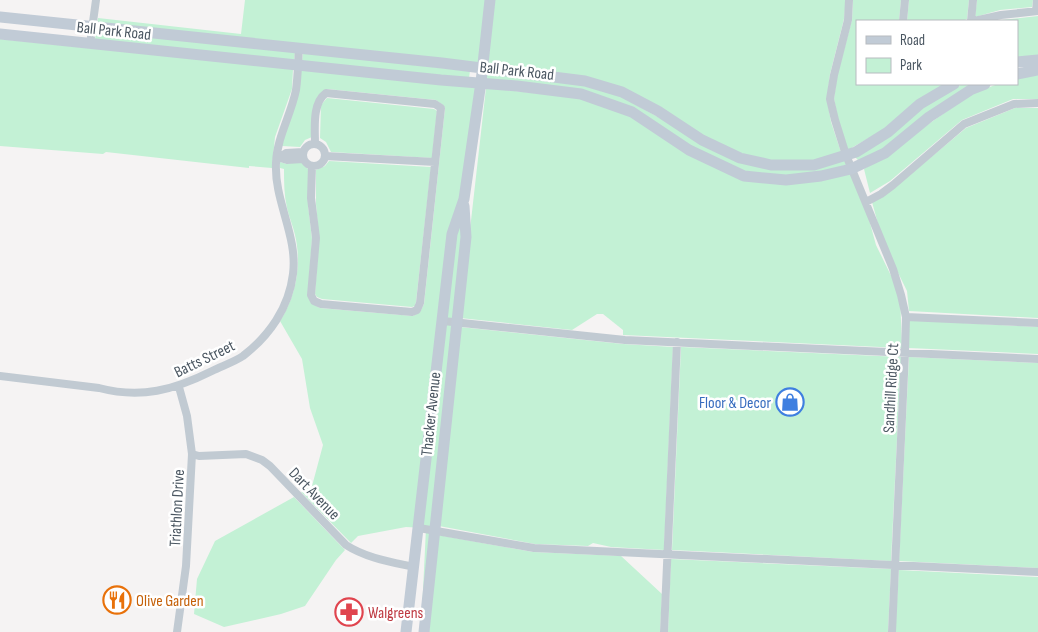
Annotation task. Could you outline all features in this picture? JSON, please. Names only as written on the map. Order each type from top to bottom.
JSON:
[{"type":"street","points":[[90,44],[96,0]]},
{"type":"street","name":"Thacker Avenue","points":[[406,632],[452,234],[464,200],[481,82],[490,0]]},
{"type":"street","name":"Sandhill Ridge Ct","points":[[849,0],[848,20],[830,99],[834,120],[851,169],[894,269],[902,294],[906,317],[892,632]]},
{"type":"street","points":[[903,20],[905,0]]},
{"type":"street","points":[[972,20],[973,0]]},
{"type":"street","points":[[977,20],[1037,11],[1037,0]]},
{"type":"street","name":"Ball Park Road","points":[[0,17],[482,68],[585,81],[622,92],[658,111],[702,140],[740,158],[771,165],[814,165],[856,152],[888,132],[920,104],[952,85]]},
{"type":"street","name":"Ball Park Road","points":[[0,34],[431,79],[481,82],[580,94],[632,112],[688,150],[744,176],[786,180],[821,176],[851,169],[885,153],[929,118],[972,89],[982,85]]},
{"type":"street","name":"Batts Street","points":[[0,376],[137,394],[179,386],[241,357],[258,343],[272,327],[283,309],[290,292],[293,274],[294,255],[291,236],[278,193],[276,176],[280,138],[296,90],[299,48]]},
{"type":"street","points":[[1018,62],[1038,60]]},
{"type":"street","points":[[1018,74],[1038,70]]},
{"type":"street","points":[[312,166],[311,198],[316,238],[312,294],[314,301],[321,304],[412,312],[417,310],[420,303],[441,108],[435,104],[326,93],[321,96],[317,104],[315,144]]},
{"type":"street","points":[[866,202],[893,185],[964,124],[1014,104],[1038,104]]},
{"type":"street","points":[[315,144],[324,149],[325,156],[321,164],[312,166],[308,165],[303,156],[306,147],[315,144]]},
{"type":"street","points":[[278,157],[286,160],[303,156]]},
{"type":"street","points":[[325,156],[435,162]]},
{"type":"street","name":"Thacker Avenue","points":[[424,632],[466,237],[464,200]]},
{"type":"street","points":[[906,317],[1038,323]]},
{"type":"street","points":[[443,321],[625,340],[1038,359]]},
{"type":"street","points":[[664,632],[678,342]]},
{"type":"street","name":"Triathlon Drive","points":[[177,632],[186,566],[192,454],[187,416],[179,386]]},
{"type":"street","points":[[430,434],[444,436]]},
{"type":"street","name":"Dart Avenue","points":[[192,454],[199,456],[240,454],[255,456],[270,466],[346,545],[369,556],[414,567]]},
{"type":"street","points":[[419,528],[534,548],[1038,572]]},
{"type":"green space","points":[[245,0],[486,0],[481,63],[97,23],[98,18],[241,34]]},
{"type":"green space","points":[[494,0],[846,0],[844,19],[830,74],[827,99],[831,122],[841,152],[814,161],[771,161],[741,154],[704,137],[623,88],[488,64]]},
{"type":"green space","points":[[853,0],[901,0],[899,20],[856,20],[856,85],[945,85],[886,128],[848,150],[834,99],[837,76],[852,20]]},
{"type":"green space","points":[[909,0],[969,0],[967,19],[964,20],[907,20]]},
{"type":"green space","points":[[977,0],[1033,0],[1032,7],[1000,10],[975,17]]},
{"type":"green space","points":[[1038,16],[1038,56],[1018,58],[1018,20],[1001,20]]},
{"type":"green space","points":[[96,31],[295,52],[294,61],[95,40]]},
{"type":"green space","points":[[0,39],[293,69],[292,89],[275,137],[272,168],[249,166],[249,168],[106,152],[103,154],[0,146]]},
{"type":"green space","points":[[303,53],[470,71],[469,78],[302,61]]},
{"type":"green space","points":[[301,70],[478,87],[421,632],[426,528],[406,527],[358,536],[351,543],[301,492],[312,486],[323,445],[310,408],[302,359],[280,321],[294,290],[298,257],[295,235],[286,203],[284,169],[280,168],[280,162],[287,164],[301,161],[308,169],[308,205],[312,239],[308,294],[311,303],[320,308],[413,316],[420,312],[424,304],[445,108],[436,100],[327,89],[321,93],[315,103],[312,117],[312,137],[305,140],[300,147],[282,146]]},
{"type":"green space","points":[[487,73],[584,85],[620,96],[739,162],[845,160],[850,164],[820,172],[786,176],[745,172],[690,146],[634,108],[487,79]]},
{"type":"green space","points":[[1038,75],[1038,99],[1013,99],[962,120],[890,181],[870,193],[864,169],[973,93],[995,85],[1018,85],[1018,78]]},
{"type":"green space","points":[[960,85],[971,85],[883,149],[860,162],[855,157],[922,108]]},
{"type":"green space","points":[[486,88],[580,98],[631,116],[743,181],[856,172],[876,245],[900,294],[902,348],[623,335],[623,330],[603,314],[597,314],[572,330],[460,318]]},
{"type":"green space","points":[[327,98],[434,109],[437,111],[432,158],[331,152],[326,142],[320,138],[321,105]]},
{"type":"green space","points":[[1015,108],[1038,108],[1038,318],[909,311],[907,291],[883,242],[872,202],[894,188],[966,128]]},
{"type":"green space","points":[[329,161],[431,167],[415,306],[322,299],[315,294],[319,239],[316,170],[325,166]]},
{"type":"green space","points":[[909,320],[1038,327],[1038,354],[909,348]]},
{"type":"green space","points":[[460,327],[623,344],[673,347],[664,550],[611,547],[593,543],[588,546],[535,544],[439,526]]},
{"type":"green space","points":[[681,347],[901,357],[891,561],[672,550]]},
{"type":"green space","points":[[909,357],[1038,363],[1038,568],[899,561]]},
{"type":"green space","points":[[294,497],[345,550],[336,560],[305,606],[281,614],[224,627],[194,614],[197,579],[215,541]]},
{"type":"green space","points":[[438,535],[533,552],[621,556],[662,594],[660,632],[429,632]]},
{"type":"green space","points":[[671,559],[891,569],[888,632],[668,632]]},
{"type":"green space","points":[[899,570],[1038,577],[1038,632],[895,632]]},
{"type":"place","name":"Floor & Decor","points":[[790,402]]},
{"type":"place","name":"Olive Garden","points":[[117,600]]},
{"type":"place","name":"Walgreens","points":[[349,612]]}]
